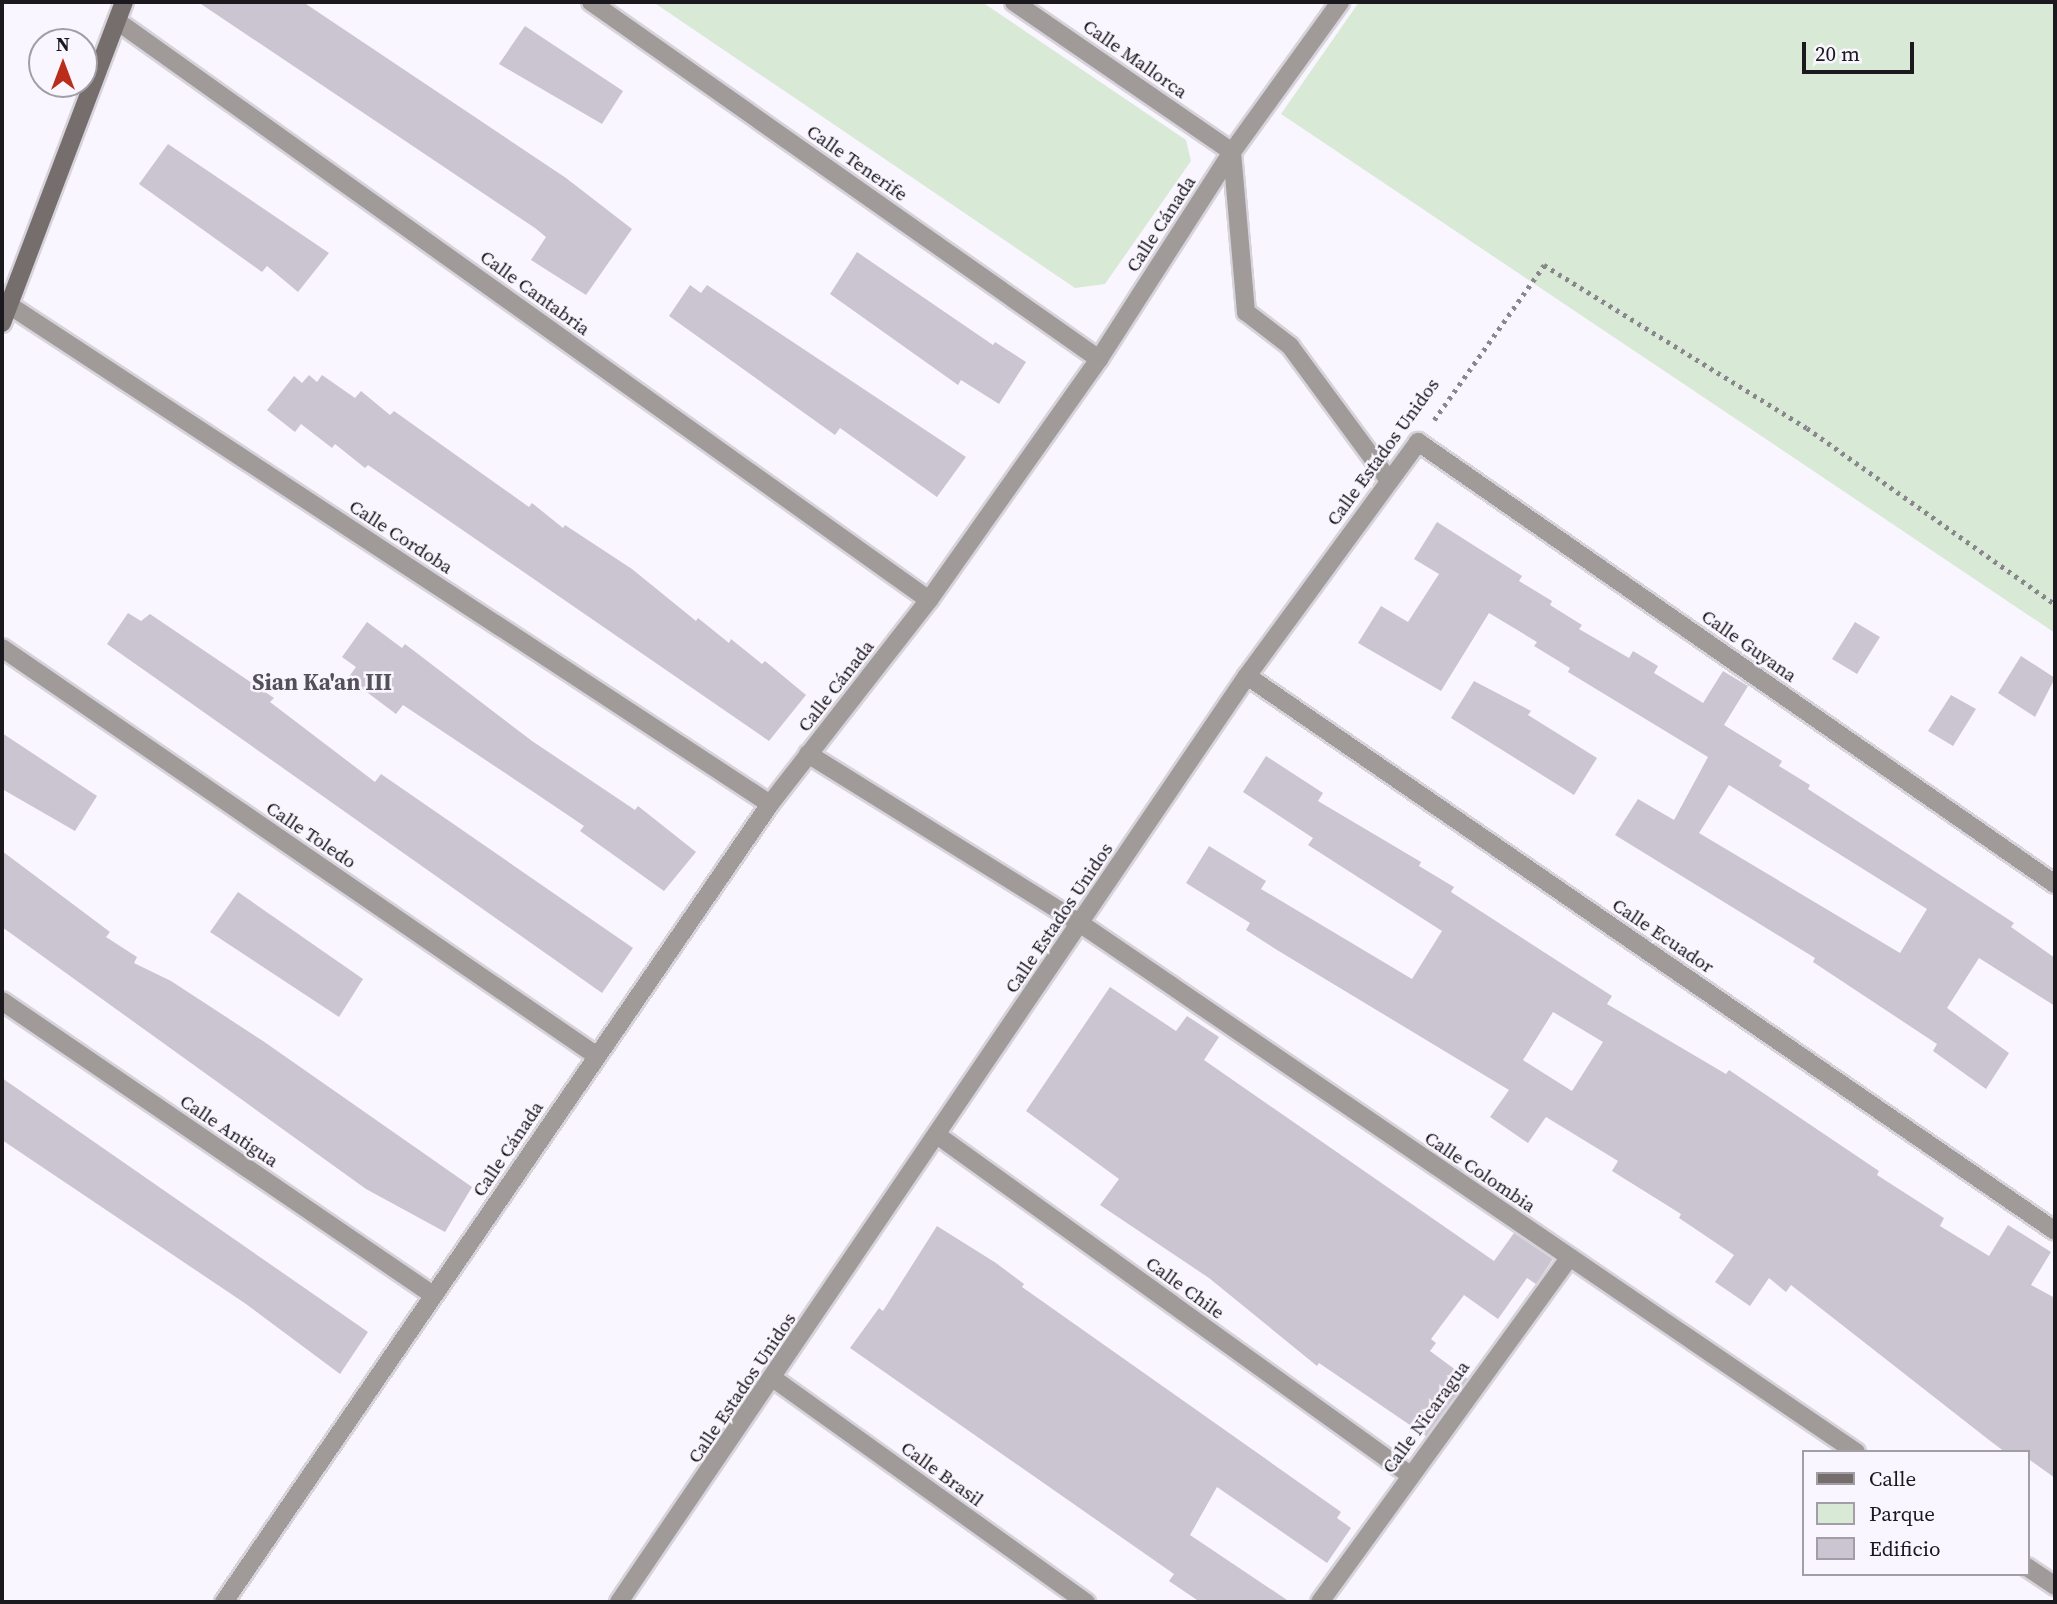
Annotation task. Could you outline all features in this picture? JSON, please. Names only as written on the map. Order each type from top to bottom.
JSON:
[{"type":"street","points":[[2,323],[124,2]]},
{"type":"street","name":"Calle Tenerife","points":[[592,2],[1099,359]]},
{"type":"street","name":"Calle Mallorca","points":[[1014,2],[1232,152]]},
{"type":"street","name":"Calle Cánada","points":[[224,1602],[770,804],[929,600],[1099,359],[1232,152],[1340,2]]},
{"type":"street","name":"Calle Cantabria","points":[[117,20],[929,600]]},
{"type":"street","points":[[1232,152],[1246,312],[1290,346],[1388,479]]},
{"type":"street","name":"Calle Cordoba","points":[[9,305],[770,804]]},
{"type":"street","name":"Calle Estados Unidos","points":[[619,1602],[774,1379],[1247,676],[1388,479],[1418,442]]},
{"type":"street","name":"Calle Guyana","points":[[1418,442],[2055,884]]},
{"type":"street","name":"Calle Toledo","points":[[2,648],[597,1056]]},
{"type":"street","name":"Calle Ecuador","points":[[1247,676],[2055,1231]]},
{"type":"street","name":"Calle Colombia","points":[[808,754],[1081,924],[1853,1450]]},
{"type":"street","name":"Calle Antigua","points":[[2,1001],[433,1295]]},
{"type":"street","name":"Calle Chile","points":[[936,1135],[1410,1475]]},
{"type":"street","name":"Calle Nicaragua","points":[[1320,1602],[1569,1258]]},
{"type":"street","name":"Calle Brasil","points":[[774,1379],[1086,1602]]},
{"type":"street","points":[[2029,1568],[2055,1586]]},
{"type":"path","name":"Calle Estados Unidos","points":[[1418,442],[1544,265],[1807,428],[2055,604]]},
{"type":"green space","points":[[653,2],[982,2],[1186,140],[1191,161],[1105,284],[1075,288]]},
{"type":"green space","points":[[1359,2],[2055,2],[2055,633],[1281,114]]},
{"type":"building","points":[[198,2],[303,2],[566,178],[632,229],[586,295],[531,260],[546,237],[535,228]]},
{"type":"building","points":[[525,26],[623,91],[602,124],[499,64]]},
{"type":"building","points":[[168,144],[329,253],[298,292],[267,266],[262,272],[139,184]]},
{"type":"building","points":[[857,252],[993,345],[995,342],[1026,362],[999,404],[961,380],[958,385],[830,294]]},
{"type":"building","points":[[690,285],[701,293],[707,285],[966,457],[937,497],[840,428],[835,435],[669,316]]},
{"type":"building","points":[[309,375],[317,382],[322,375],[355,398],[361,391],[390,415],[394,411],[529,507],[532,503],[563,528],[565,525],[632,569],[696,621],[698,618],[729,643],[731,639],[762,664],[765,661],[806,695],[769,741],[368,465],[365,468],[335,444],[332,448],[301,424],[295,432],[267,410],[294,376],[302,383]]},
{"type":"building","points":[[1437,522],[1522,576],[1519,581],[1552,601],[1550,605],[1582,625],[1579,629],[1629,658],[1633,651],[1658,666],[1654,673],[1703,703],[1723,671],[1748,686],[1724,725],[1782,761],[1779,766],[1810,785],[1808,789],[2014,923],[2011,927],[2055,958],[2055,1006],[1979,958],[1947,1008],[2009,1053],[1986,1089],[1933,1051],[1937,1044],[1813,962],[1815,958],[1615,835],[1638,799],[1674,820],[1708,757],[1568,672],[1570,668],[1534,646],[1537,642],[1489,613],[1441,691],[1358,643],[1381,606],[1408,622],[1439,574],[1414,559]],"holes":[[[1729,785],[1927,909],[1900,953],[1699,833]]]},
{"type":"building","points":[[128,613],[141,621],[150,614],[274,698],[270,702],[375,782],[381,774],[633,948],[602,993],[107,644]]},
{"type":"building","points":[[367,622],[402,648],[405,644],[532,741],[635,810],[638,806],[696,852],[664,891],[580,831],[584,826],[403,705],[396,714],[348,678],[356,667],[342,657]]},
{"type":"building","points":[[1855,622],[1880,637],[1857,674],[1832,659]]},
{"type":"building","points":[[2021,656],[2055,678],[2035,717],[1998,693]]},
{"type":"building","points":[[1474,681],[1531,711],[1528,715],[1597,758],[1574,795],[1451,718]]},
{"type":"building","points":[[1951,695],[1976,709],[1953,746],[1928,731]]},
{"type":"building","points":[[2,733],[97,796],[75,831],[2,789]]},
{"type":"building","points":[[1266,756],[1323,793],[1318,801],[1421,862],[1419,866],[1454,887],[1451,892],[1612,996],[1607,1004],[1726,1074],[1729,1070],[1879,1171],[1877,1175],[1944,1218],[1940,1226],[1989,1256],[2008,1225],[2051,1252],[2031,1285],[2055,1298],[2055,1478],[2029,1459],[2029,1450],[2002,1450],[1791,1285],[1786,1292],[1769,1278],[1750,1306],[1715,1282],[1734,1255],[1679,1218],[1681,1214],[1612,1171],[1618,1161],[1546,1117],[1528,1143],[1490,1117],[1509,1090],[1277,950],[1246,930],[1250,923],[1186,883],[1209,846],[1266,881],[1261,889],[1412,979],[1442,931],[1308,845],[1313,838],[1243,792]],"holes":[[[1553,1012],[1603,1042],[1572,1091],[1523,1060]]]},
{"type":"building","points":[[2,851],[110,932],[106,937],[137,957],[134,963],[171,981],[263,1041],[472,1187],[445,1232],[366,1189],[2,927]]},
{"type":"building","points":[[238,892],[363,979],[339,1017],[210,932]]},
{"type":"building","points":[[1110,987],[1176,1031],[1187,1016],[1219,1037],[1204,1060],[1494,1261],[1514,1233],[1553,1259],[1536,1284],[1527,1278],[1498,1319],[1464,1295],[1431,1339],[1436,1343],[1430,1351],[1468,1379],[1426,1436],[1319,1363],[1317,1366],[1209,1278],[1100,1205],[1119,1179],[1026,1111]]},
{"type":"building","points":[[2,1078],[368,1332],[340,1374],[246,1304],[2,1140]]},
{"type":"building","points":[[937,1226],[996,1263],[1024,1284],[1022,1287],[1341,1512],[1337,1518],[1351,1528],[1327,1563],[1217,1487],[1190,1535],[1290,1602],[1200,1602],[1169,1581],[1174,1574],[850,1348],[879,1308],[883,1311]]},
{"type":"district","name":"Sian Ka'an III","points":[[322,682]]}]
